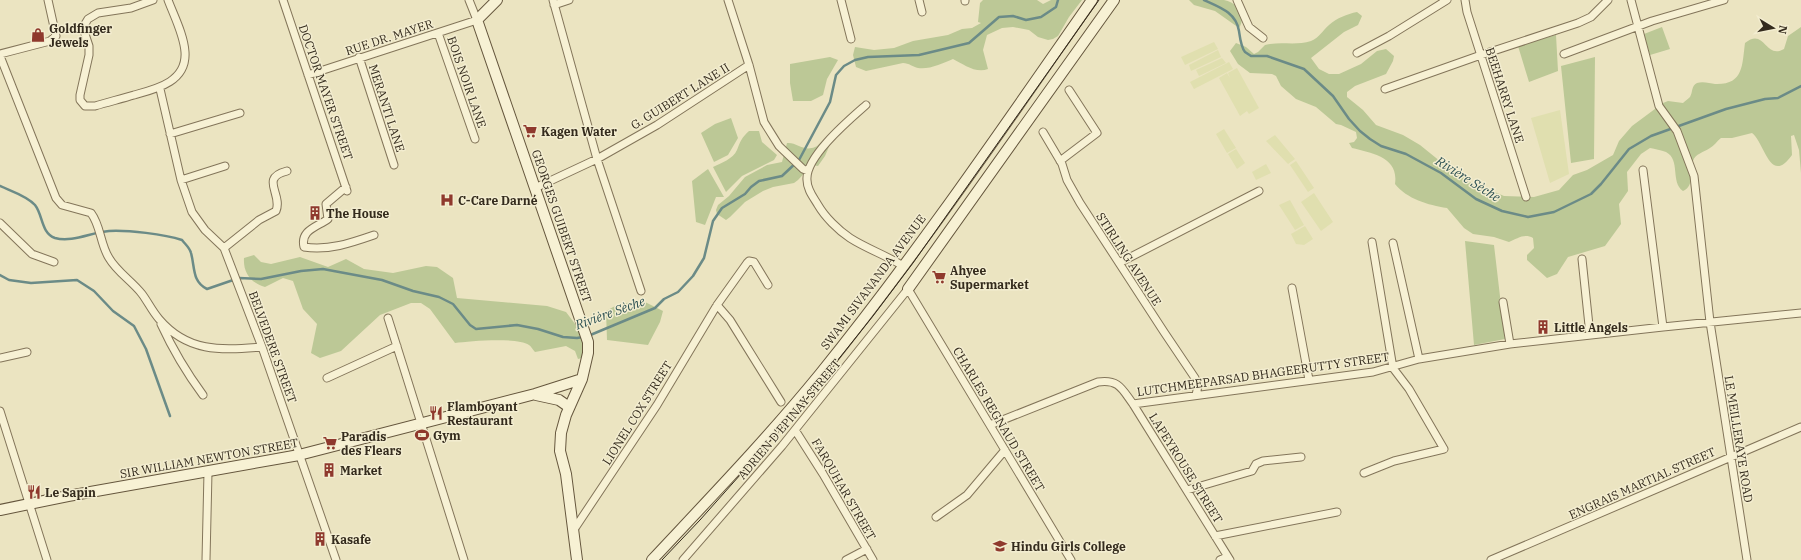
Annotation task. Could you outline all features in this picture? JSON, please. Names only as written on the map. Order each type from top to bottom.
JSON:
[{"type":"street","points":[[48,0],[56,36],[50,41],[0,55],[52,192],[62,205],[91,213],[110,260],[142,294],[160,320],[183,367],[203,395]]},
{"type":"street","points":[[153,0],[131,8],[98,13],[88,19],[85,24],[84,31],[89,46],[89,55],[80,100],[82,104],[90,107],[160,88],[178,76],[185,61],[184,45],[168,0]]},
{"type":"street","name":"DOCTOR MAYER STREET","points":[[283,0],[347,189],[326,204],[328,219],[306,233],[302,241],[304,247],[327,248],[344,245],[374,236]]},
{"type":"street","points":[[469,0],[477,20],[497,0]]},
{"type":"street","points":[[569,0],[553,3],[597,160],[641,291]]},
{"type":"street","points":[[728,0],[749,65],[764,122],[778,146],[806,170]]},
{"type":"street","points":[[841,0],[851,39]]},
{"type":"street","points":[[919,0],[922,12]]},
{"type":"street","name":"SWAMI SIVANANDA AVENUE","points":[[652,560],[742,465],[788,412],[850,336],[903,266],[1092,0]]},
{"type":"street","points":[[908,289],[1114,0]]},
{"type":"street","points":[[1237,0],[1249,27],[1263,38]]},
{"type":"street","points":[[1357,53],[1389,36],[1447,0]]},
{"type":"street","name":"BEEHARRY LANE","points":[[1465,0],[1467,12],[1526,197]]},
{"type":"street","points":[[1385,89],[1578,23],[1591,17],[1608,0]]},
{"type":"street","name":"LE MEILLERAYE ROAD","points":[[1632,0],[1659,106],[1677,131],[1694,176],[1710,322],[1746,560]]},
{"type":"street","points":[[1564,54],[1638,26],[1724,0]]},
{"type":"street","name":"RUE DR. MAYER","points":[[308,74],[477,20]]},
{"type":"street","name":"GEORGES GUIBERT STREET","points":[[477,20],[588,342],[588,353],[582,379],[569,407],[562,433],[560,452],[566,474],[572,531],[577,560]]},
{"type":"street","name":"BOIS NOIR LANE","points":[[438,32],[475,139]]},
{"type":"street","name":"MERANTI LANE","points":[[359,57],[394,165]]},
{"type":"street","name":"G. GUIBERT LANE II","points":[[536,188],[597,160],[669,118],[749,65]]},
{"type":"street","points":[[160,88],[181,180],[192,212],[205,230],[224,248],[259,220],[276,211],[278,206],[272,183],[274,177],[287,171]]},
{"type":"street","points":[[1060,161],[1097,134],[1069,90]]},
{"type":"street","points":[[866,105],[834,135],[806,170],[809,190],[821,210],[849,238],[903,266]]},
{"type":"street","points":[[170,134],[240,113]]},
{"type":"street","name":"STIRLING AVENUE","points":[[1043,132],[1060,161],[1067,180],[1080,202],[1195,378],[1198,386],[1196,395]]},
{"type":"street","points":[[181,180],[225,166]]},
{"type":"street","points":[[1643,170],[1663,327]]},
{"type":"street","points":[[1119,263],[1258,191]]},
{"type":"street","points":[[0,223],[32,254],[54,262]]},
{"type":"street","points":[[1364,473],[1394,461],[1444,449],[1409,389],[1393,368],[1372,242]]},
{"type":"street","points":[[1393,243],[1418,359]]},
{"type":"street","name":"BELVEDERE STREET","points":[[224,248],[262,347],[336,560]]},
{"type":"street","points":[[1582,259],[1590,335]]},
{"type":"street","name":"LIONEL COX STREET","points":[[572,531],[657,405],[716,305],[749,261],[754,262],[768,285]]},
{"type":"street","points":[[1292,288],[1309,380]]},
{"type":"street","name":"CHARLES REGNAUD STREET","points":[[908,289],[1071,560]]},
{"type":"street","name":"ADRIEN D'EPINAY STREET","points":[[683,560],[795,430],[908,289]]},
{"type":"street","points":[[1503,302],[1510,344]]},
{"type":"street","points":[[716,305],[730,320],[781,402]]},
{"type":"street","name":"LUTCHMEEPARSAD BHAGEERUTTY STREET","points":[[1133,404],[1372,372],[1393,368],[1418,359],[1510,344],[1801,313]]},
{"type":"street","points":[[388,318],[420,424],[464,560]]},
{"type":"street","points":[[160,320],[178,336],[191,344],[218,349],[262,347]]},
{"type":"street","points":[[327,378],[396,346]]},
{"type":"street","points":[[0,358],[27,352]]},
{"type":"street","name":"SIR WILLIAM NEWTON STREET","points":[[0,510],[29,503],[299,455],[535,394],[582,379]]},
{"type":"street","name":"LAPEYROUSE STREET","points":[[990,425],[1098,382],[1113,381],[1133,404],[1229,558]]},
{"type":"street","points":[[535,394],[559,400],[569,407]]},
{"type":"street","points":[[0,411],[47,560]]},
{"type":"street","name":"ENGRAIS MARTIAL STREET","points":[[1491,560],[1801,427]]},
{"type":"street","name":"FARQUHAR STREET","points":[[795,430],[823,474],[873,560]]},
{"type":"street","points":[[936,517],[968,495],[1005,450]]},
{"type":"street","points":[[1187,490],[1252,471],[1256,464],[1263,461],[1301,457]]},
{"type":"street","points":[[206,560],[208,472]]},
{"type":"street","points":[[1215,536],[1337,512]]},
{"type":"street","points":[[846,560],[867,549]]},
{"type":"street","points":[[1220,560],[1229,558]]},
{"type":"green space","points":[[983,0],[1037,0],[1043,4],[1051,0],[1082,0],[1069,17],[1058,36],[1053,39],[1048,40],[1038,37],[1029,30],[1013,27],[1002,28],[987,35],[983,50],[988,69],[974,69],[953,59],[927,68],[918,68],[903,63],[866,71],[856,67],[853,55],[855,47],[874,50],[894,48],[913,41],[948,35],[962,29],[972,28],[981,23],[978,22],[980,3]]},
{"type":"green space","points":[[1189,0],[1224,0],[1233,4],[1240,10],[1241,14],[1242,19],[1239,28],[1215,11],[1194,5]]},
{"type":"green space","points":[[1357,12],[1362,16],[1358,25],[1344,32],[1311,58],[1319,69],[1329,74],[1339,74],[1361,64],[1377,51],[1386,49],[1394,56],[1386,74],[1355,86],[1347,92],[1347,97],[1363,110],[1376,125],[1403,135],[1420,145],[1446,166],[1463,176],[1475,186],[1504,196],[1534,197],[1559,190],[1573,175],[1587,170],[1613,155],[1619,141],[1632,126],[1663,103],[1668,101],[1683,103],[1690,97],[1695,84],[1699,82],[1715,84],[1732,81],[1740,72],[1745,43],[1752,39],[1757,39],[1769,48],[1778,51],[1784,49],[1788,36],[1801,27],[1801,173],[1799,150],[1794,135],[1791,136],[1792,155],[1784,163],[1778,166],[1773,164],[1769,159],[1757,138],[1752,133],[1732,138],[1721,138],[1711,147],[1698,155],[1693,161],[1689,186],[1683,191],[1677,182],[1675,165],[1671,156],[1666,152],[1650,148],[1641,154],[1627,172],[1628,191],[1619,204],[1621,224],[1605,246],[1568,257],[1557,274],[1547,278],[1527,260],[1527,255],[1534,248],[1533,238],[1524,236],[1509,242],[1494,237],[1473,234],[1464,228],[1447,208],[1425,203],[1406,194],[1395,184],[1393,168],[1388,162],[1375,154],[1352,148],[1349,143],[1354,142],[1357,138],[1356,132],[1336,124],[1316,107],[1296,99],[1281,86],[1276,76],[1272,74],[1250,73],[1238,64],[1230,51],[1236,43],[1246,47],[1254,54],[1265,45],[1311,41],[1317,38],[1335,20]]},
{"type":"green space","points":[[1662,27],[1670,49],[1650,55],[1644,34]]},
{"type":"green space","points":[[1556,35],[1558,71],[1529,82],[1518,46]]},
{"type":"green space","points":[[1214,42],[1218,49],[1185,65],[1181,57]]},
{"type":"green space","points":[[1218,50],[1221,57],[1191,71],[1189,65]]},
{"type":"green space","points":[[830,57],[838,60],[827,79],[823,95],[811,101],[793,101],[790,83],[790,64]]},
{"type":"green space","points":[[1595,57],[1594,159],[1571,163],[1561,66]]},
{"type":"green space","points":[[1222,58],[1226,63],[1199,76],[1196,70]]},
{"type":"green space","points":[[1229,62],[1233,69],[1194,89],[1190,82]]},
{"type":"green space","points":[[1237,68],[1259,108],[1249,114],[1247,111],[1240,116],[1219,78],[1227,73],[1230,78],[1228,73]]},
{"type":"green space","points":[[1560,110],[1569,174],[1550,183],[1531,118]]},
{"type":"green space","points":[[731,118],[738,138],[728,155],[714,162],[701,133],[715,124]]},
{"type":"green space","points":[[1224,129],[1236,148],[1227,153],[1216,134]]},
{"type":"green space","points":[[749,131],[759,131],[762,142],[777,155],[774,160],[742,176],[726,192],[713,167],[733,156],[740,142]]},
{"type":"green space","points":[[1275,135],[1295,159],[1288,164],[1266,141]]},
{"type":"green space","points":[[827,138],[831,142],[825,156],[818,166],[812,165],[794,183],[773,187],[763,191],[745,202],[726,220],[717,214],[716,210],[718,205],[729,196],[745,177],[767,165],[782,162],[787,143],[804,148],[811,148]]},
{"type":"green space","points":[[1236,149],[1245,163],[1237,169],[1228,154]]},
{"type":"green space","points":[[1296,161],[1314,188],[1308,192],[1290,165]]},
{"type":"green space","points":[[1266,164],[1271,173],[1256,180],[1252,172]]},
{"type":"green space","points":[[708,169],[724,197],[716,197],[705,225],[696,222],[692,181]]},
{"type":"green space","points":[[1314,193],[1333,222],[1321,231],[1301,202]]},
{"type":"green space","points":[[1290,200],[1304,225],[1295,230],[1279,205]]},
{"type":"green space","points":[[1305,226],[1313,239],[1304,245],[1296,244],[1291,234]]},
{"type":"green space","points":[[1465,241],[1494,245],[1505,339],[1474,345]]},
{"type":"green space","points":[[254,255],[261,262],[271,264],[300,257],[328,267],[346,259],[364,269],[393,273],[426,266],[437,267],[453,278],[457,298],[547,306],[566,312],[585,337],[585,357],[578,359],[575,351],[566,346],[535,352],[529,345],[514,341],[493,340],[455,343],[430,309],[421,303],[411,303],[380,315],[341,351],[320,358],[311,353],[317,324],[303,309],[293,281],[283,278],[265,287],[256,283],[249,277],[244,263],[244,258]]},
{"type":"green space","points":[[635,301],[645,302],[663,311],[660,322],[648,345],[607,340],[606,311],[615,306]]},
{"type":"waterway","name":"Rivière Sèche","points":[[588,336],[655,308],[664,299],[678,292],[693,276],[704,258],[713,221],[722,208],[745,194],[759,181],[782,176],[799,160],[830,102],[836,75],[844,66],[855,60],[868,57],[919,55],[969,43],[999,17],[1013,16],[1026,20],[1041,17],[1056,7],[1058,0]]},
{"type":"waterway","name":"Rivière Sèche","points":[[1204,0],[1231,15],[1237,24],[1245,52],[1251,56],[1267,56],[1304,69],[1333,96],[1349,119],[1370,139],[1381,146],[1406,154],[1441,173],[1476,199],[1502,211],[1528,217],[1554,212],[1591,194],[1629,149],[1651,136],[1726,109],[1765,99],[1778,98],[1801,86]]},
{"type":"waterway","points":[[0,186],[19,194],[32,202],[38,209],[47,232],[50,236],[55,238],[68,239],[102,232],[117,231],[156,234],[182,240],[189,248],[196,278],[202,286],[207,289],[239,278],[261,279],[301,271],[323,269],[382,280],[413,291],[439,297],[453,304],[470,325],[476,329],[517,325],[538,329],[563,337],[583,337]]},
{"type":"waterway","points":[[0,275],[9,280],[31,283],[77,280],[94,291],[113,311],[134,326],[146,349],[170,416]]},
{"type":"tram line","points":[[662,560],[700,520],[797,411],[873,316],[913,263],[1099,0]]},
{"type":"place","name":"Goldfinger Jewels","points":[[38,35]]},
{"type":"place","name":"Kagen Water","points":[[530,131]]},
{"type":"place","name":"C-Care Darné","points":[[447,200]]},
{"type":"place","name":"The House","points":[[315,213]]},
{"type":"place","name":"Ahyee Supermarket","points":[[939,277]]},
{"type":"place","name":"Little Angels","points":[[1543,327]]},
{"type":"place","name":"Flamboyant Restaurant","points":[[436,413]]},
{"type":"place","name":"Gym","points":[[422,435]]},
{"type":"place","name":"Paradis des Flears","points":[[330,443]]},
{"type":"place","name":"Market","points":[[329,470]]},
{"type":"place","name":"Le Sapin","points":[[34,492]]},
{"type":"place","name":"Kasafe","points":[[320,539]]},
{"type":"place","name":"Hindu Girls College","points":[[1000,546]]}]
